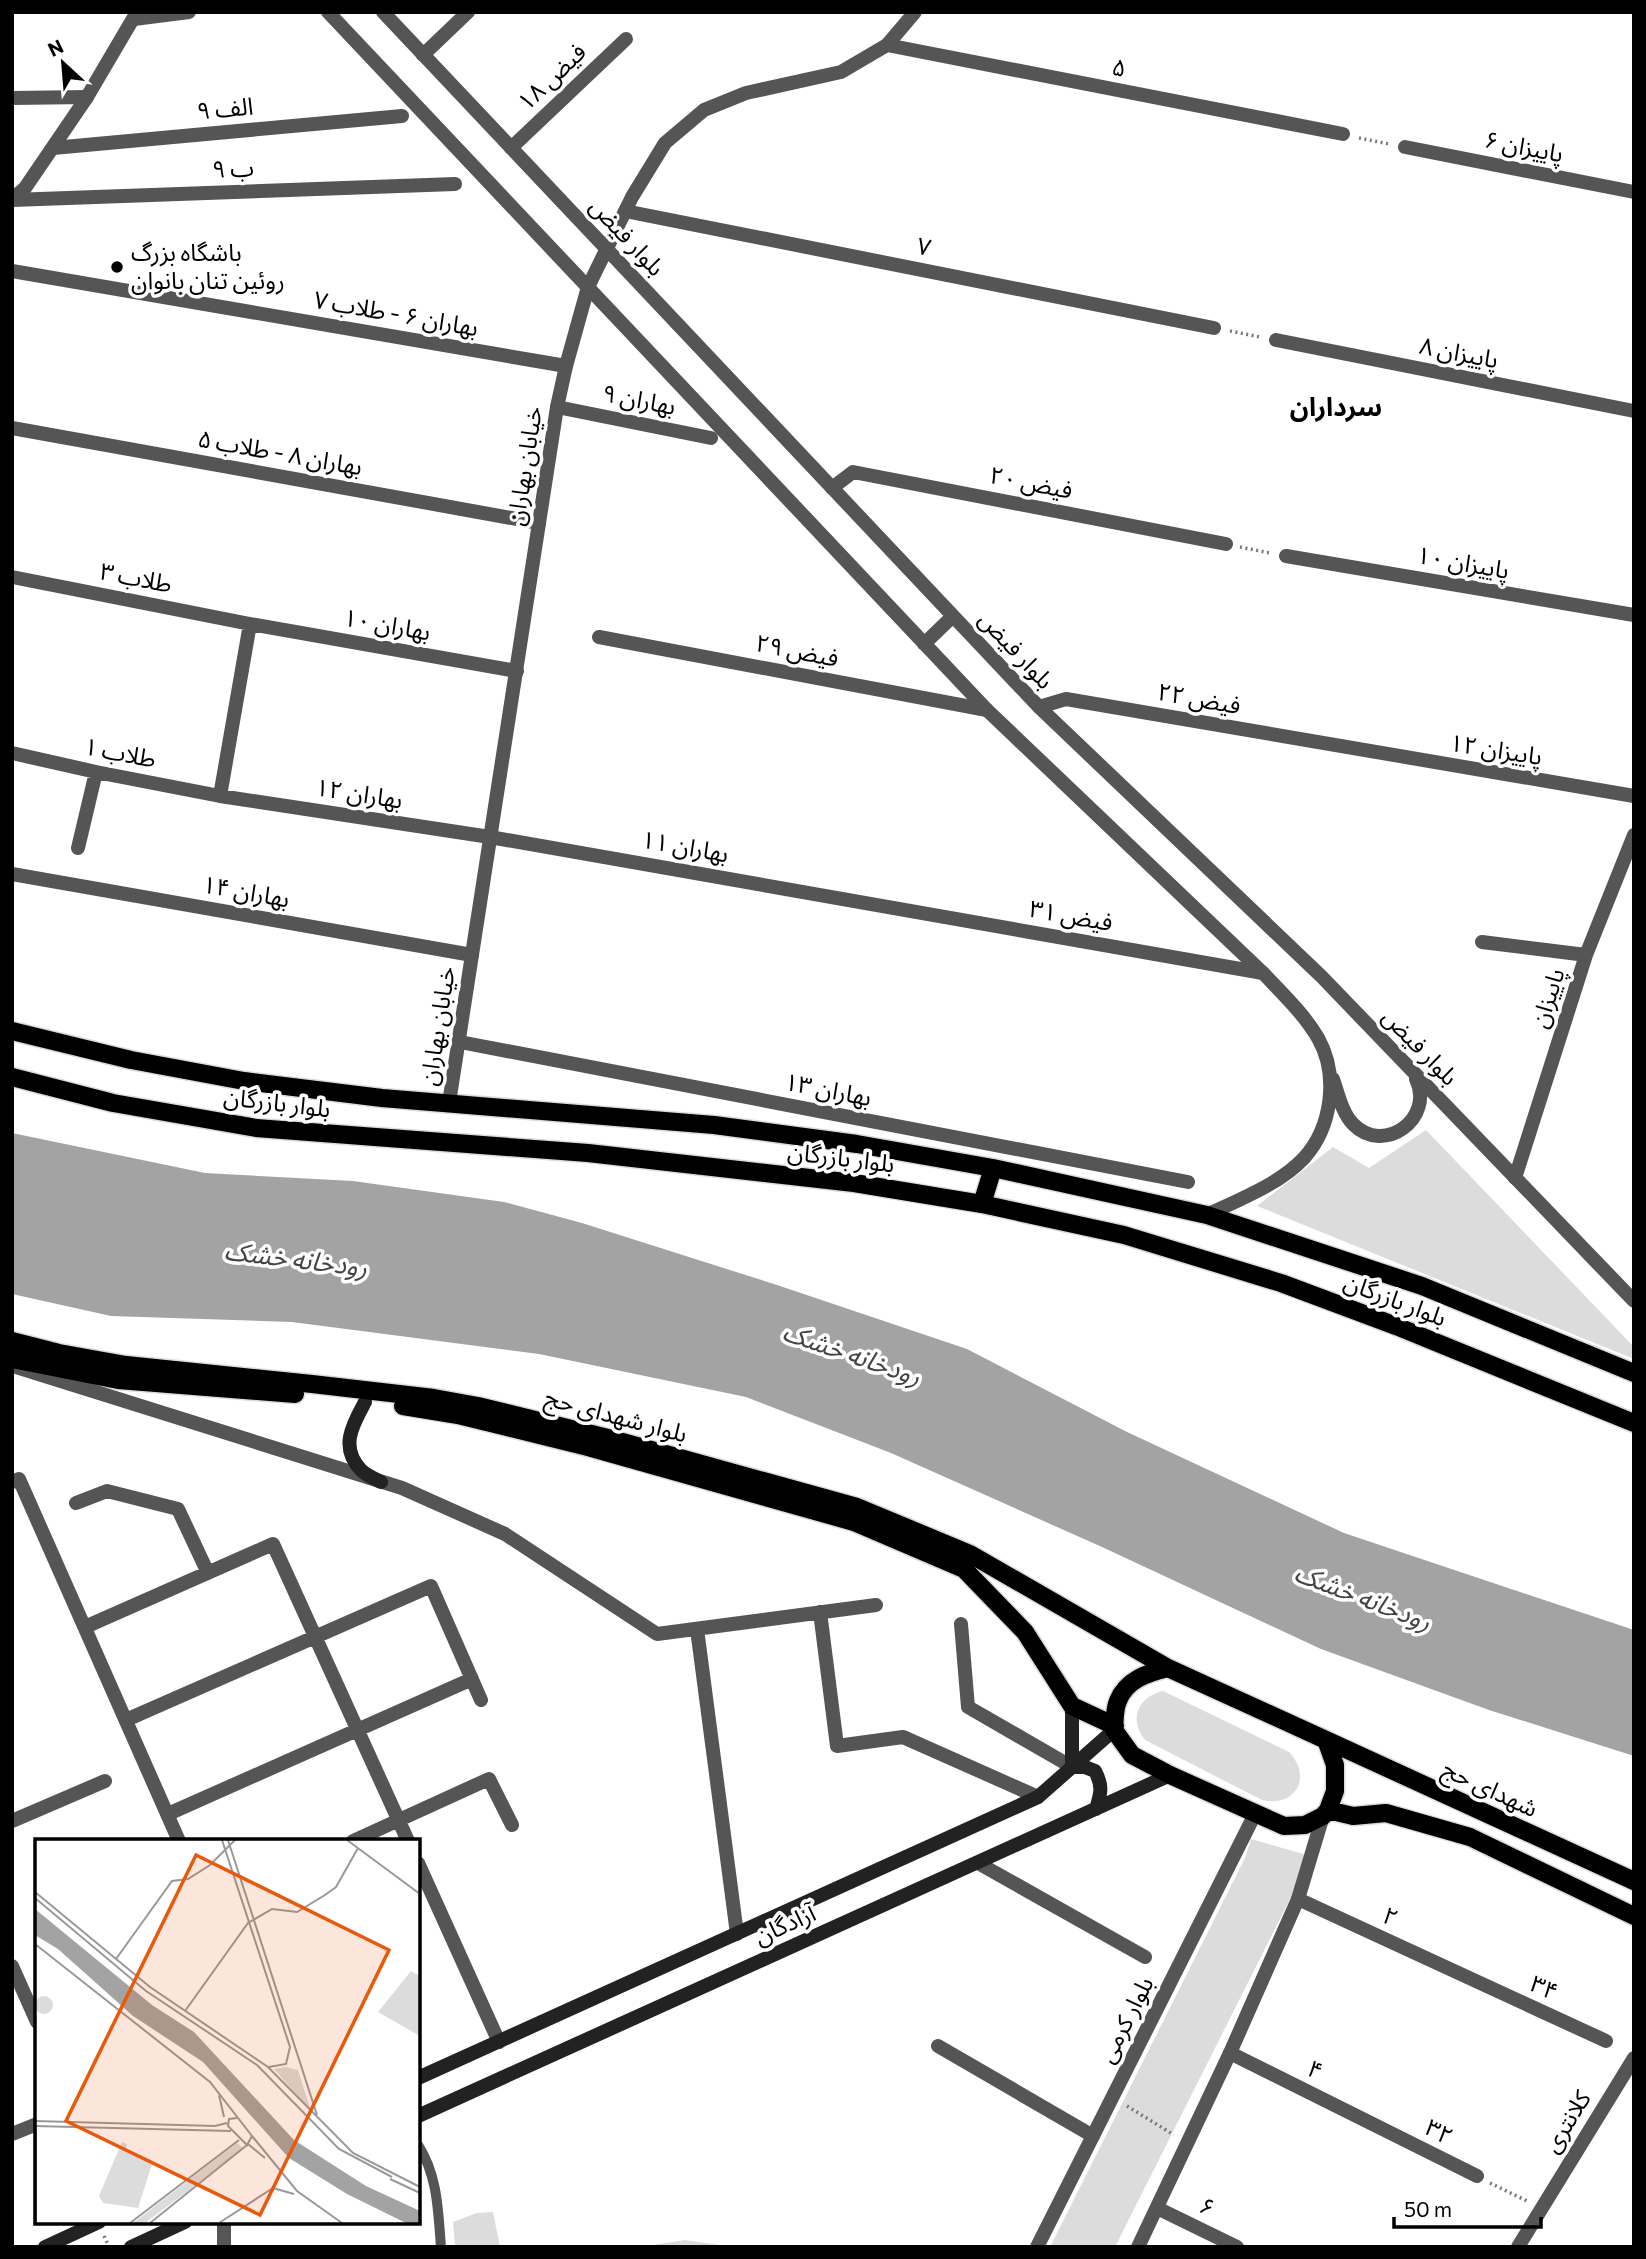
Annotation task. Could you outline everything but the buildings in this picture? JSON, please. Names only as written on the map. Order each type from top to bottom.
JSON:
[{"type":"main road","name":"بلوار بازرگان","points":[[12,1031],[131,1060],[244,1081],[382,1098],[714,1125],[857,1144],[993,1168],[1208,1215],[1422,1286],[1634,1373]]},
{"type":"main road","name":"بلوار بازرگان","points":[[12,1077],[113,1103],[256,1128],[601,1154],[854,1183],[982,1204],[1124,1235],[1281,1283],[1396,1326],[1634,1423]]},
{"type":"main road","points":[[982,1204],[993,1168]]},
{"type":"main road","name":"بلوار شهدای حج","points":[[12,1341],[126,1365],[361,1389],[478,1406],[608,1438],[857,1507],[970,1554],[1168,1668],[1326,1740]]},
{"type":"main road","name":"بلوار شهدای حج","points":[[12,1359],[118,1380],[292,1393],[458,1415],[588,1447],[854,1522],[964,1569],[1025,1632],[1072,1706]]},
{"type":"main road","points":[[365,1402],[350,1429],[350,1451],[361,1471],[381,1482]]},
{"type":"main road","points":[[1115,1728],[1117,1703],[1128,1686],[1144,1673],[1168,1668]]},
{"type":"main road","points":[[1096,1809],[1101,1782],[1095,1771],[1072,1767],[1072,1706],[1115,1728],[1132,1755],[1284,1826],[1305,1825],[1325,1813],[1335,1791],[1335,1765],[1326,1740]]},
{"type":"main road","name":"آزادگان","points":[[420,2077],[1038,1797],[1115,1728]]},
{"type":"main road","name":"شهدای حج","points":[[1326,1740],[1634,1881]]},
{"type":"main road","name":"آزادگان","points":[[420,2115],[1170,1775]]},
{"type":"main road","points":[[1325,1813],[1353,1816],[1387,1813],[1470,1837],[1634,1916]]},
{"type":"main road","points":[[45,2247],[95,2224]]},
{"type":"main road","points":[[131,2247],[181,2224]]},
{"type":"street","points":[[12,199],[26,188],[53,148],[135,16],[189,12]]},
{"type":"street","points":[[328,12],[986,710],[1263,973],[1291,1003],[1318,1038],[1344,1112],[1353,1124],[1366,1133],[1381,1136],[1396,1133],[1409,1125],[1417,1112],[1420,1097],[1418,1082],[1409,1069]]},
{"type":"street","name":"بلوار فیض","points":[[383,12],[1039,707],[1322,977],[1634,1301]]},
{"type":"street","points":[[423,55],[468,12]]},
{"type":"street","name":"خیابان بهاران","points":[[449,1103],[557,407],[588,288],[625,211],[665,143],[704,110],[746,93],[841,72],[887,45],[915,12]]},
{"type":"street","name":"فیض ۱۸","points":[[511,148],[625,39]]},
{"type":"street","name":"۵","points":[[887,45],[1343,134]]},
{"type":"street","points":[[12,98],[87,97]]},
{"type":"street","name":"۹ الف","points":[[53,148],[402,116]]},
{"type":"street","name":"پاییزان ۶","points":[[1405,147],[1634,192]]},
{"type":"street","name":"۹ ب","points":[[12,199],[455,184]]},
{"type":"street","name":"۷","points":[[625,211],[1214,328]]},
{"type":"street","name":"بهاران ۶ - طلاب ۷","points":[[12,271],[566,366]]},
{"type":"street","name":"پاییزان ۸","points":[[1276,340],[1634,411]]},
{"type":"street","name":"بهاران ۹","points":[[557,407],[711,438]]},
{"type":"street","name":"بهاران ۸ - طلاب ۵","points":[[12,428],[539,523]]},
{"type":"street","name":"فیض ۲۰","points":[[832,488],[853,472],[1226,544]]},
{"type":"street","name":"پاییزان ۱۰","points":[[1286,556],[1634,615]]},
{"type":"street","name":"طلاب ۳","points":[[12,577],[250,624]]},
{"type":"street","points":[[924,644],[953,616]]},
{"type":"street","points":[[220,796],[250,624]]},
{"type":"street","name":"بهاران ۱۰","points":[[250,624],[517,671]]},
{"type":"street","name":"فیض ۲۹","points":[[599,637],[986,710]]},
{"type":"street","name":"فیض ۲۲","points":[[1039,707],[1066,699],[1351,749]]},
{"type":"street","name":"پاییزان ۱۲","points":[[1351,749],[1634,796]]},
{"type":"street","name":"طلاب ۱","points":[[12,753],[220,796]]},
{"type":"street","points":[[78,848],[96,772]]},
{"type":"street","name":"بهاران ۱۲","points":[[220,796],[491,837]]},
{"type":"street","name":"بهاران ۱۱","points":[[491,837],[871,903]]},
{"type":"street","name":"پاییزان","points":[[1515,1178],[1586,956],[1633,840]]},
{"type":"street","name":"بهاران ۱۴","points":[[12,874],[472,955]]},
{"type":"street","name":"فیض ۳۱","points":[[871,903],[1263,973]]},
{"type":"street","points":[[1482,942],[1586,956]]},
{"type":"street","name":"بهاران ۱۳","points":[[460,1042],[1188,1182]]},
{"type":"street","points":[[1208,1215],[1271,1183],[1303,1158],[1322,1131],[1329,1102],[1330,1071]]},
{"type":"street","points":[[12,1366],[402,1489],[505,1534],[657,1634],[876,1605]]},
{"type":"street","points":[[12,1482],[19,1479],[178,1839]]},
{"type":"street","points":[[76,1503],[107,1491],[178,1509],[208,1573]]},
{"type":"street","points":[[85,1627],[273,1544],[407,1839]]},
{"type":"street","points":[[126,1720],[430,1586],[481,1700]]},
{"type":"street","points":[[820,1612],[837,1746],[903,1737],[1038,1797]]},
{"type":"street","points":[[961,1624],[968,1707],[1072,1767]]},
{"type":"street","points":[[697,1629],[737,1934]]},
{"type":"street","points":[[167,1814],[472,1679]]},
{"type":"street","points":[[357,1839],[489,1779],[512,1825]]},
{"type":"street","points":[[12,1821],[105,1781]]},
{"type":"street","points":[[1138,2247],[1230,2053],[1298,1899],[1325,1813]]},
{"type":"street","name":"بلوار کرمی","points":[[1037,2247],[1255,1814]]},
{"type":"street","points":[[978,1863],[1145,1957]]},
{"type":"street","points":[[420,1867],[499,2042]]},
{"type":"street","name":"۲","points":[[1298,1899],[1462,1976]]},
{"type":"street","points":[[12,1966],[35,2018]]},
{"type":"street","name":"۳۴","points":[[1462,1976],[1606,2041]]},
{"type":"street","points":[[937,2046],[1093,2136]]},
{"type":"street","name":"۴","points":[[1230,2053],[1380,2128]]},
{"type":"street","name":"کلانتری","points":[[1518,2247],[1634,2058]]},
{"type":"street","points":[[12,2134],[35,2125]]},
{"type":"street","name":"۳۲","points":[[1380,2128],[1477,2176]]},
{"type":"street","name":"۶","points":[[1157,2208],[1237,2247]]},
{"type":"street","points":[[224,2224],[224,2247]]},
{"type":"lane","points":[[420,2148],[427,2158],[437,2192],[441,2247]]},
{"type":"path","points":[[1343,134],[1405,147]]},
{"type":"path","points":[[1214,328],[1276,340]]},
{"type":"path","points":[[1226,544],[1286,556]]},
{"type":"path","points":[[1113,2097],[1188,2144]]},
{"type":"path","points":[[1477,2176],[1541,2209]]},
{"type":"shaded area","points":[[1426,1130],[1634,1347],[1634,1359],[1257,1206],[1333,1147],[1369,1168]]},
{"type":"shaded area","points":[[1163,1691],[1289,1752],[1300,1771],[1297,1788],[1284,1799],[1262,1800],[1145,1740],[1137,1725],[1138,1710],[1147,1698]]},
{"type":"shaded area","points":[[1251,1839],[1307,1855],[1295,1889],[1115,2247],[1050,2247],[1245,1858]]},
{"type":"shaded area","points":[[493,2212],[500,2247],[455,2247],[453,2222],[477,2213]]},
{"type":"shaded area","points":[[685,2240],[734,2247],[639,2247]]},
{"type":"water","name":"رودخانه خشک","points":[[12,1133],[205,1173],[353,1181],[504,1202],[582,1223],[967,1349],[1127,1432],[1344,1533],[1634,1630],[1634,1756],[1489,1710],[1321,1649],[891,1453],[746,1397],[539,1354],[292,1322],[111,1316],[12,1294]]},
{"type":"place","name":"باشگاه بزرگ روئین تنان بانوان","points":[[117,267]]},
{"type":"district","name":"سرداران","points":[[1336,407]]}]
